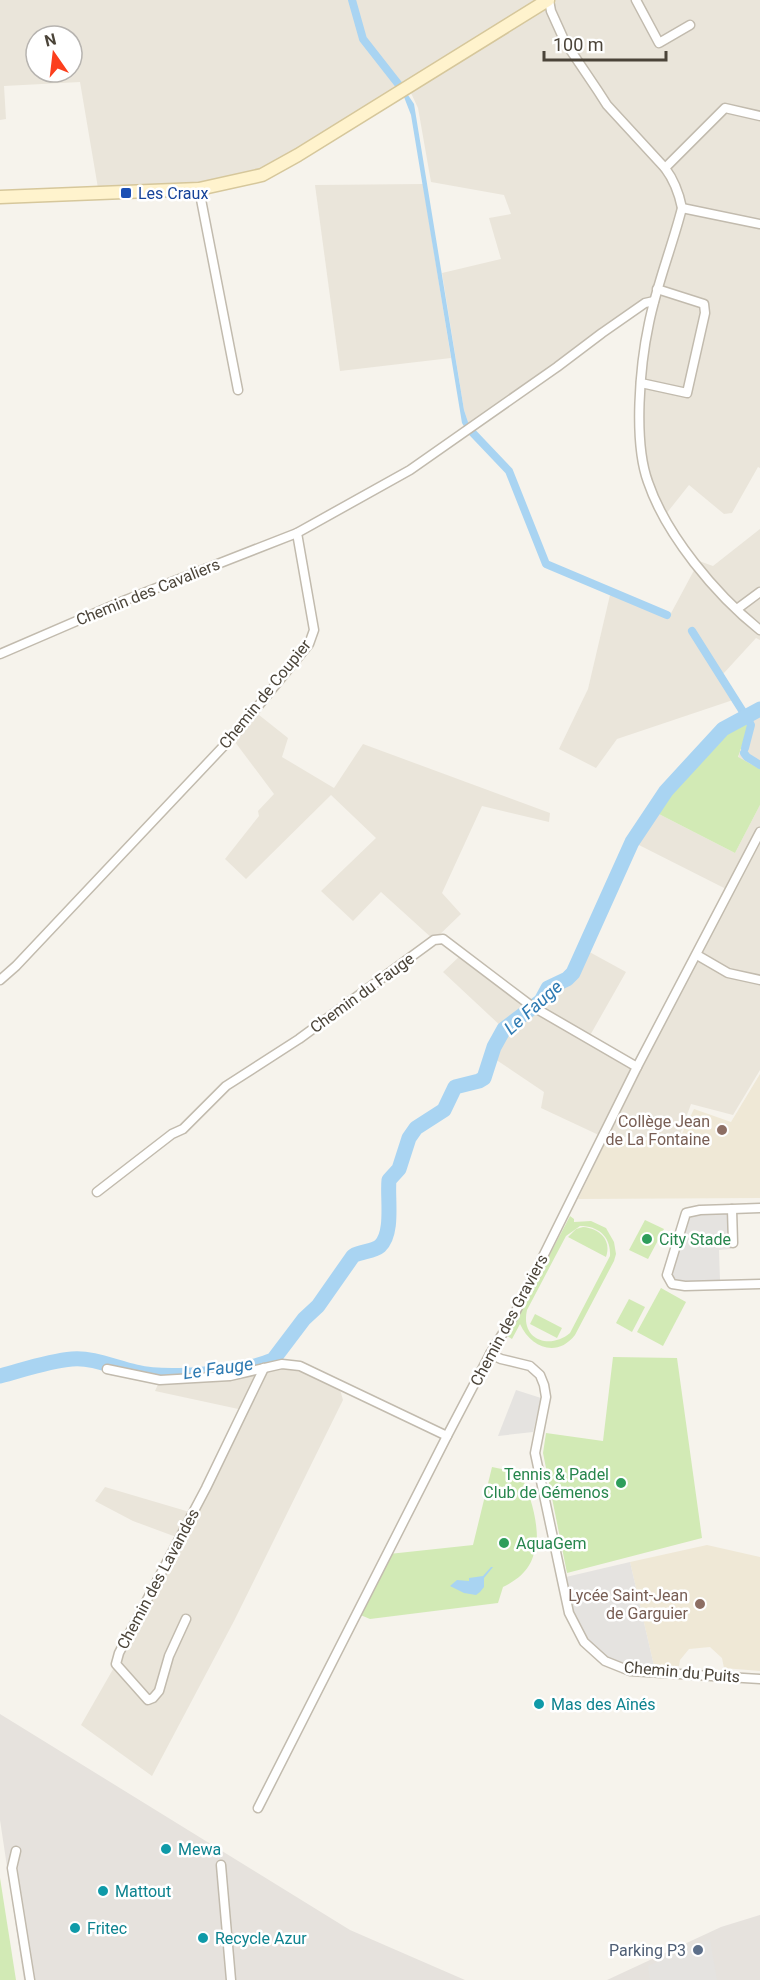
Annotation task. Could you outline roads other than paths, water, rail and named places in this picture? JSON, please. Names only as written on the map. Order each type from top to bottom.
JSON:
[{"type":"main road","points":[[0,197],[199,189],[262,175],[298,156],[549,0]]},
{"type":"street","points":[[549,0],[551,11],[565,42],[607,105],[673,179],[682,208],[648,325],[639,394],[642,453],[647,481],[665,519],[700,571],[760,630]]},
{"type":"street","points":[[636,0],[659,43],[690,26]]},
{"type":"street","points":[[665,168],[725,108],[760,116]]},
{"type":"street","points":[[199,189],[238,390]]},
{"type":"street","points":[[682,208],[760,224]]},
{"type":"street","points":[[641,382],[687,393],[705,313],[704,304],[657,289]]},
{"type":"street","points":[[297,533],[410,470],[610,327],[645,303],[654,301]]},
{"type":"street","name":"Chemin des Cavaliers","points":[[0,654],[123,601],[297,533]]},
{"type":"street","name":"Chemin de Coupier","points":[[0,980],[16,966],[236,733],[309,644],[314,630],[297,533]]},
{"type":"street","points":[[737,609],[760,592]]},
{"type":"street","name":"Chemin des Graviers","points":[[258,1808],[447,1436],[518,1306],[638,1067],[760,832]]},
{"type":"street","name":"Chemin du Fauge","points":[[98,1192],[172,1134],[183,1129],[226,1086],[299,1040],[434,940],[443,939],[533,1007],[638,1067]]},
{"type":"street","points":[[697,955],[728,973],[760,980]]},
{"type":"street","points":[[760,1208],[700,1210],[686,1214],[667,1275],[672,1284],[685,1286],[760,1284]]},
{"type":"street","points":[[732,1209],[733,1243]]},
{"type":"street","name":"Chemin du Puits","points":[[490,1354],[530,1366],[540,1375],[544,1385],[546,1397],[535,1453],[569,1613],[584,1642],[605,1661],[630,1671],[760,1679]]},
{"type":"street","points":[[107,1369],[160,1380],[230,1376],[282,1364],[300,1366],[447,1436]]},
{"type":"street","name":"Chemin des Lavandes","points":[[186,1619],[170,1656],[159,1691],[148,1700],[116,1664],[118,1653],[206,1488],[264,1368]]},
{"type":"street","points":[[16,1851],[12,1868],[30,1980]]},
{"type":"street","points":[[220,1865],[231,1980]]},
{"type":"water","points":[[408,95],[414,104],[464,410],[469,425],[465,428],[462,423],[411,115],[404,97]]},
{"type":"water","points":[[493,1567],[484,1578],[484,1587],[476,1595],[464,1593],[450,1586],[457,1580],[469,1581],[469,1578],[483,1576]]},
{"type":"waterway","points":[[352,0],[363,39],[399,85]]},
{"type":"waterway","points":[[470,430],[509,471],[546,564],[667,615]]},
{"type":"waterway","points":[[692,631],[745,715]]},
{"type":"waterway","name":"Le Fauge","points":[[0,1376],[72,1359],[104,1363],[136,1372],[167,1375],[224,1372],[273,1360],[304,1319],[318,1306],[353,1256],[377,1248],[384,1240],[388,1224],[389,1180],[399,1169],[409,1138],[416,1128],[444,1110],[455,1087],[484,1078],[494,1047],[504,1029],[541,1001],[548,988],[567,979],[573,973],[632,842],[666,791],[723,729],[760,709]]},
{"type":"waterway","points":[[745,748],[751,725],[748,719]]},
{"type":"waterway","points":[[744,753],[760,765]]},
{"type":"place","name":"Les Craux","points":[[126,193]]},
{"type":"place","name":"Collège Jean de La Fontaine","points":[[722,1130]]},
{"type":"place","name":"City Stade","points":[[647,1239]]},
{"type":"place","name":"Tennis & Padel Club de Gémenos","points":[[621,1483]]},
{"type":"place","name":"AquaGem","points":[[504,1543]]},
{"type":"place","name":"Lycée Saint-Jean de Garguier","points":[[700,1604]]},
{"type":"place","name":"Mas des Aînés","points":[[539,1704]]},
{"type":"place","name":"Mewa","points":[[166,1849]]},
{"type":"place","name":"Mattout","points":[[103,1891]]},
{"type":"place","name":"Fritec","points":[[75,1928]]},
{"type":"place","name":"Recycle Azur","points":[[203,1938]]},
{"type":"place","name":"Parking P3","points":[[698,1950]]}]
